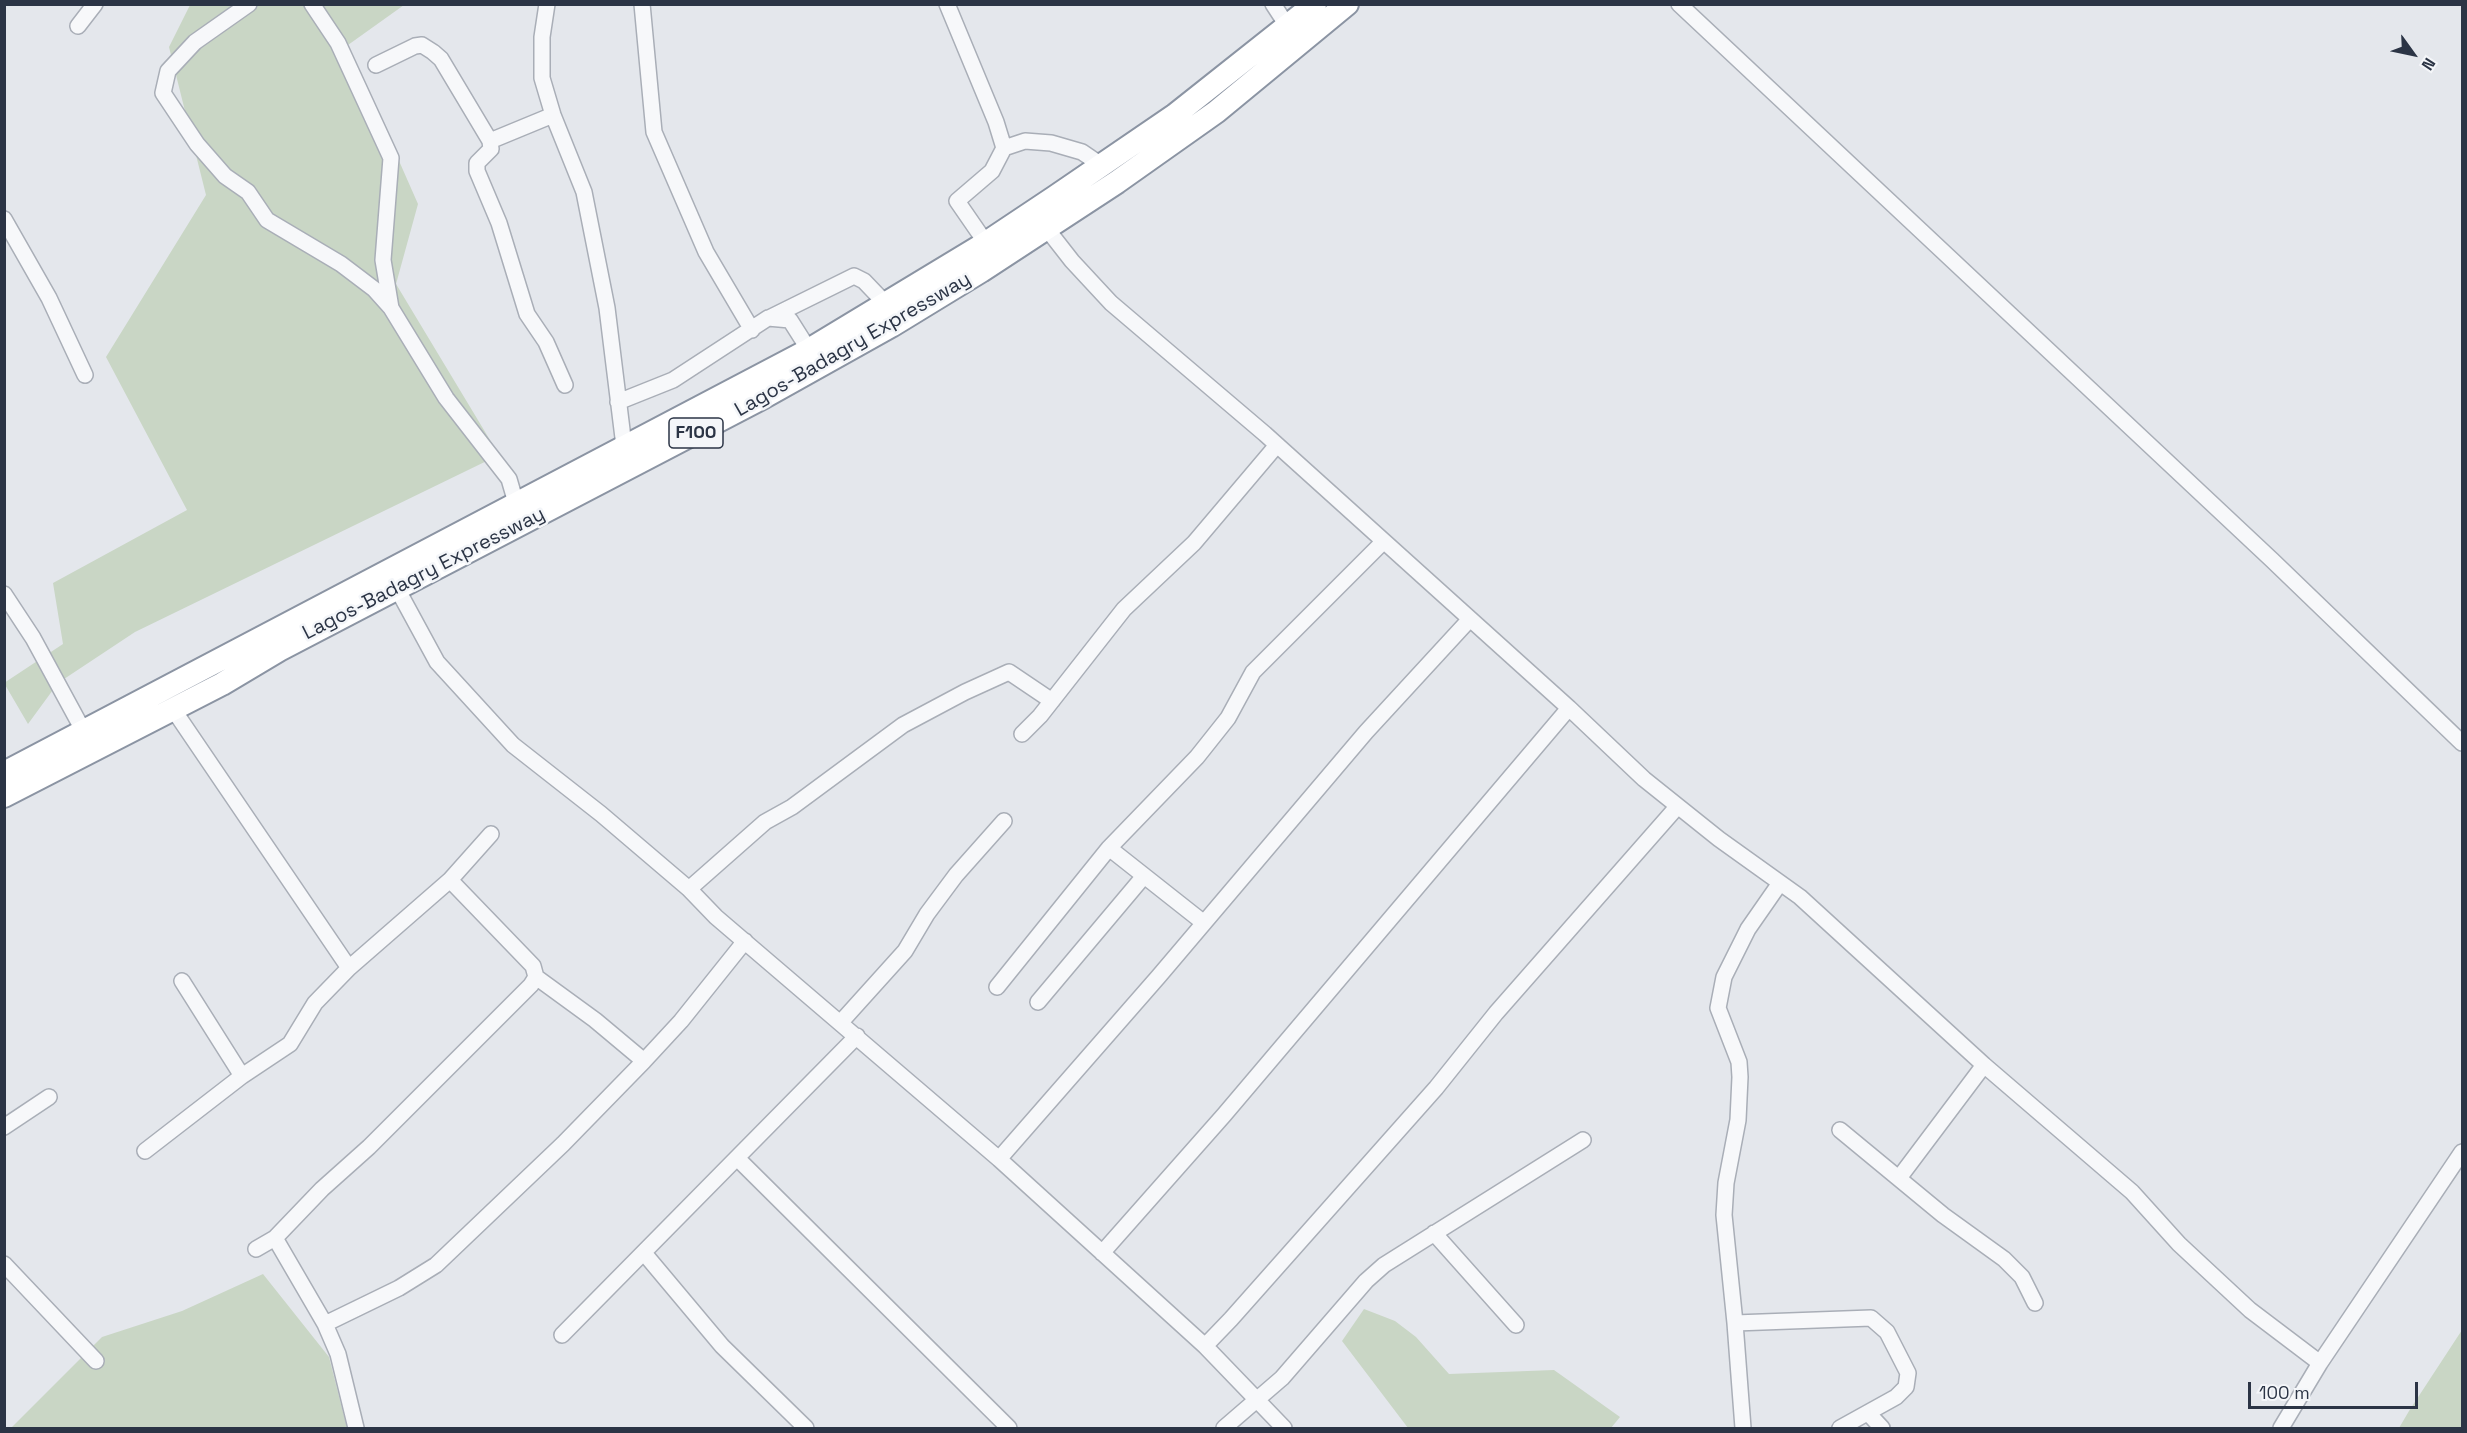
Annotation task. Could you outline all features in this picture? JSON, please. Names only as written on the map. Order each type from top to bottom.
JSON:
[{"type":"highway","name":"Lagos-Badagry Expressway","points":[[4,796],[222,684],[516,503],[809,351],[986,243],[1175,115],[1315,4]]},
{"type":"highway","name":"Lagos-Badagry Expressway","points":[[4,773],[392,579],[764,397],[891,326],[1047,229],[1216,112],[1347,4]]},
{"type":"street","points":[[78,26],[95,4]]},
{"type":"street","points":[[249,4],[195,42],[168,71],[163,93],[197,144],[225,176],[248,192],[267,220],[341,264],[374,289],[391,308],[453,408],[509,479],[516,503]]},
{"type":"street","points":[[547,4],[542,37],[542,78],[553,115],[584,192],[607,308],[624,446]]},
{"type":"street","points":[[642,4],[654,132],[706,252],[752,330]]},
{"type":"street","points":[[947,4],[996,122],[1004,148]]},
{"type":"street","points":[[1273,4],[1288,27]]},
{"type":"street","points":[[1679,4],[2263,552],[2463,743]]},
{"type":"street","points":[[319,6],[391,158],[383,260],[391,308]]},
{"type":"street","points":[[376,65],[415,46],[422,45],[433,52],[441,59],[490,141],[491,149],[477,163],[477,171],[498,222],[526,314],[546,342],[565,385]]},
{"type":"street","points":[[490,141],[553,115]]},
{"type":"street","points":[[986,243],[957,201],[992,171],[1004,148],[1025,141],[1051,143],[1082,152],[1101,165]]},
{"type":"street","points":[[4,219],[49,298],[85,375]]},
{"type":"street","points":[[1047,229],[1072,261],[1111,303],[1276,445],[1677,807],[1800,897],[1984,1065],[2132,1192],[2179,1244],[2250,1310],[2320,1363]]},
{"type":"street","points":[[618,402],[673,380],[768,318],[854,276],[864,280],[885,304]]},
{"type":"street","points":[[768,318],[790,320],[809,351]]},
{"type":"street","points":[[1022,734],[1052,701],[1124,609],[1194,543],[1276,445]]},
{"type":"street","points":[[997,987],[1109,848],[1197,757],[1217,733],[1253,672],[1383,542]]},
{"type":"street","points":[[392,579],[436,663],[513,745],[601,814],[689,889],[716,917],[999,1159],[1205,1346],[1284,1428]]},
{"type":"street","points":[[4,594],[33,638],[84,732]]},
{"type":"street","points":[[999,1159],[1366,732],[1470,619]]},
{"type":"street","points":[[689,889],[765,822],[792,807],[903,725],[965,692],[1008,672],[1052,701]]},
{"type":"street","points":[[1102,1252],[1224,1115],[1569,708]]},
{"type":"street","points":[[173,709],[349,968]]},
{"type":"street","points":[[1205,1346],[1436,1088],[1496,1013],[1677,807]]},
{"type":"street","points":[[841,1022],[905,951],[927,914],[956,875],[1004,821]]},
{"type":"street","points":[[145,1151],[242,1077],[290,1044],[315,1003],[349,968],[450,879],[490,834]]},
{"type":"street","points":[[1109,848],[1204,923]]},
{"type":"street","points":[[1038,1002],[1144,876]]},
{"type":"street","points":[[450,879],[533,966],[536,977],[595,1020],[644,1061]]},
{"type":"street","points":[[1743,1428],[1724,1200],[1738,1120],[1740,1077],[1739,1062],[1718,1008],[1724,977],[1748,929],[1780,883]]},
{"type":"street","points":[[325,1324],[399,1288],[436,1265],[563,1144],[644,1061],[681,1021],[745,940]]},
{"type":"street","points":[[256,1249],[275,1238],[322,1189],[369,1147],[531,985],[536,977]]},
{"type":"street","points":[[182,981],[242,1077]]},
{"type":"street","points":[[562,1335],[857,1036]]},
{"type":"street","points":[[1899,1178],[1984,1065]]},
{"type":"street","points":[[4,1127],[49,1097]]},
{"type":"street","points":[[1840,1130],[1943,1215],[2004,1258],[2022,1277],[2035,1303]]},
{"type":"street","points":[[1224,1428],[1282,1378],[1366,1281],[1384,1264],[1583,1140]]},
{"type":"street","points":[[2282,1428],[2320,1363],[2463,1152]]},
{"type":"street","points":[[737,1158],[1009,1428]]},
{"type":"street","points":[[1434,1233],[1516,1324]]},
{"type":"street","points":[[275,1238],[325,1324],[338,1354],[356,1428]]},
{"type":"street","points":[[644,1253],[722,1346],[806,1428]]},
{"type":"street","points":[[4,1264],[96,1361]]},
{"type":"street","points":[[1735,1323],[1870,1318],[1887,1332],[1908,1373],[1905,1387],[1896,1397],[1840,1428]]},
{"type":"street","points":[[1868,1413],[1882,1428]]},
{"type":"green space","points":[[190,5],[404,5],[348,45],[418,204],[396,284],[499,455],[135,632],[58,683],[28,724],[4,683],[63,644],[53,583],[187,510],[106,357],[206,195],[169,47]]},
{"type":"green space","points":[[263,1274],[329,1357],[347,1428],[11,1428],[102,1337],[182,1311]]},
{"type":"green space","points":[[1364,1309],[1395,1321],[1416,1337],[1449,1374],[1554,1370],[1620,1417],[1611,1428],[1408,1428],[1342,1341]]},
{"type":"green space","points":[[2462,1330],[2462,1428],[2399,1428],[2409,1411]]}]
